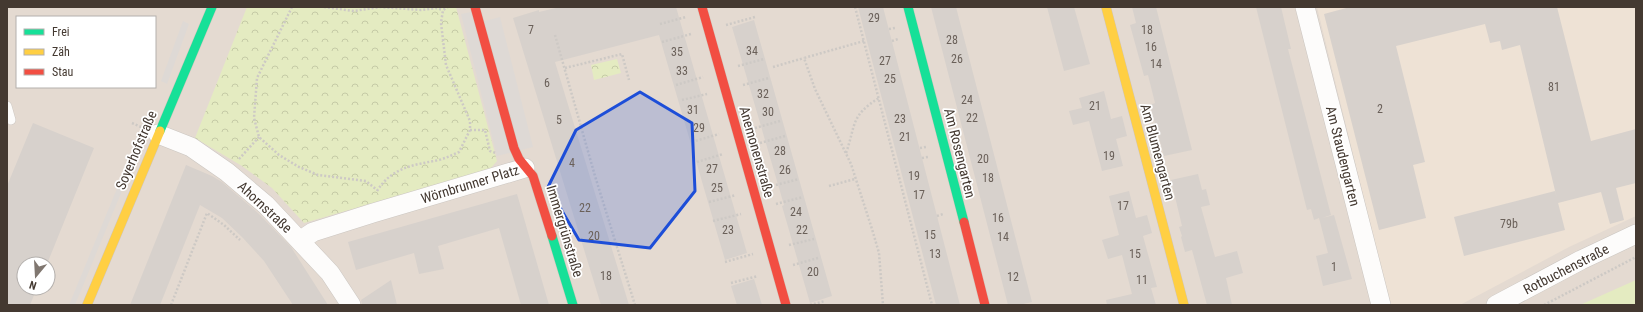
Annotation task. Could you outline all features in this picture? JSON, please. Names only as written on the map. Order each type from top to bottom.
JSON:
[{"type":"street","name":"Soyerhofstraße","points":[[87,305],[212,7]]},
{"type":"street","name":"Wörnbrunner Platz","points":[[301,240],[313,232],[525,168],[514,148],[475,7]]},
{"type":"street","name":"Am Rosengarten","points":[[908,7],[985,305]]},
{"type":"street","name":"Am Blumengarten","points":[[1106,7],[1184,305]]},
{"type":"street","name":"Am Staudengarten","points":[[1305,7],[1381,305]]},
{"type":"street","name":"Anemonenstraße","points":[[703,10],[786,305]]},
{"type":"street","name":"Ahornstraße","points":[[158,134],[184,143],[227,172],[266,205],[301,240],[330,273],[351,305]]},
{"type":"street","name":"Immergrünstraße","points":[[525,168],[533,176],[573,305]]},
{"type":"street","name":"Rotbuchenstraße","points":[[1496,305],[1581,260],[1636,234]]},
{"type":"lane","points":[[7,106],[11,120]]},
{"type":"path","points":[[292,7],[257,78],[254,118],[259,136],[279,155],[299,167],[318,175],[366,181],[377,190]]},
{"type":"path","points":[[324,7],[354,11],[380,7],[421,10],[436,8],[443,10],[448,7]]},
{"type":"path","points":[[855,7],[932,305]]},
{"type":"path","points":[[373,213],[373,204],[377,190],[387,178],[401,168],[418,163],[440,160],[459,152],[470,130],[470,121],[464,104],[446,65],[441,23],[443,10]]},
{"type":"path","points":[[660,24],[703,10]]},
{"type":"path","points":[[555,35],[595,176],[635,305]]},
{"type":"path","points":[[773,67],[864,41]]},
{"type":"path","points":[[565,68],[622,54],[629,80]]},
{"type":"path","points":[[804,58],[815,89],[846,153],[879,253],[883,305]]},
{"type":"path","points":[[676,85],[720,71],[764,60]]},
{"type":"path","points":[[846,153],[856,118],[864,107],[879,98]]},
{"type":"path","points":[[692,142],[780,121]]},
{"type":"path","points":[[227,172],[259,136]]},
{"type":"path","points":[[829,186],[855,179]]},
{"type":"path","points":[[171,305],[207,213],[224,225],[240,240]]},
{"type":"path","points":[[1544,305],[1636,257]]},
{"type":"path","points":[[731,283],[818,258]]},
{"type":"path","points":[[810,305],[825,301]]},
{"type":"highlighted area","points":[[640,92],[692,123],[695,191],[650,248],[579,240],[548,187],[576,130]]},
{"type":"shaded area","points":[[7,7],[1636,7],[1636,305],[7,305]]},
{"type":"shaded area","points":[[1317,7],[1636,7],[1636,216],[1569,247],[1460,305],[1390,305]]},
{"type":"shaded area","points":[[471,12],[474,24],[500,17],[533,147],[497,156],[461,14]]},
{"type":"shaded area","points":[[183,21],[189,24],[167,84],[161,81]]},
{"type":"shaded area","points":[[137,140],[142,142],[75,305],[69,305]]},
{"type":"green space","points":[[247,7],[456,7],[497,161],[490,169],[304,223],[272,188],[242,166],[195,138]]},
{"type":"green space","points":[[617,59],[621,73],[594,80],[591,65]]},
{"type":"green space","points":[[1636,280],[1636,305],[1580,305]]},
{"type":"building","points":[[560,7],[676,7],[747,253],[725,260],[659,35],[555,62],[629,305],[601,305],[513,18],[539,10],[539,12]]},
{"type":"building","points":[[858,7],[883,7],[960,305],[936,305]]},
{"type":"building","points":[[931,7],[956,7],[1032,302],[1019,305],[1008,305]]},
{"type":"building","points":[[1047,7],[1074,7],[1090,64],[1064,71]]},
{"type":"building","points":[[1132,7],[1156,7],[1192,150],[1164,156],[1150,105],[1155,103],[1148,75],[1144,76],[1130,25],[1136,23]]},
{"type":"building","points":[[1256,7],[1281,7],[1291,49],[1288,49],[1331,215],[1322,218],[1334,215],[1352,279],[1323,286],[1316,256],[1328,253],[1319,218],[1314,220],[1311,209],[1307,210]]},
{"type":"building","points":[[1350,7],[1557,7],[1591,141],[1636,129],[1636,183],[1616,188],[1624,220],[1610,224],[1601,192],[1558,203],[1520,45],[1502,50],[1500,41],[1490,43],[1485,24],[1396,46],[1425,162],[1413,165],[1426,218],[1379,230],[1324,14]]},
{"type":"building","points":[[754,20],[832,296],[810,303],[782,206],[784,205],[732,27]]},
{"type":"building","points":[[1104,91],[1111,119],[1122,116],[1127,136],[1116,139],[1123,166],[1102,171],[1089,121],[1073,125],[1069,111],[1082,108],[1079,98]]},
{"type":"building","points":[[33,123],[94,148],[50,256],[16,256],[16,296],[34,296],[30,305],[7,305],[7,186]]},
{"type":"building","points":[[186,165],[222,182],[258,213],[291,247],[328,305],[293,305],[264,261],[243,238],[222,218],[200,205],[160,305],[130,305]]},
{"type":"building","points":[[1198,174],[1202,190],[1206,189],[1210,205],[1201,207],[1215,257],[1237,251],[1243,273],[1226,278],[1232,305],[1207,305],[1192,250],[1185,252],[1181,237],[1179,227],[1182,226],[1171,180]]},
{"type":"building","points":[[1129,191],[1136,218],[1147,215],[1152,233],[1143,236],[1157,287],[1151,288],[1156,305],[1107,305],[1106,300],[1132,294],[1122,255],[1108,259],[1102,240],[1119,235],[1109,196]]},
{"type":"building","points":[[1555,191],[1565,230],[1464,256],[1454,217]]},
{"type":"building","points":[[517,194],[549,305],[521,305],[499,228],[438,246],[444,269],[419,274],[414,253],[356,270],[348,242]]},
{"type":"building","points":[[754,279],[762,305],[737,305],[731,286]]},
{"type":"building","points":[[391,280],[397,305],[362,305],[361,300]]},
{"type":"traffic: fast","points":[[160,131],[212,7]]},
{"type":"traffic: fast","points":[[908,7],[964,222]]},
{"type":"traffic: fast","points":[[552,236],[573,305]]},
{"type":"traffic: slow","points":[[1106,7],[1184,305]]},
{"type":"traffic: slow","points":[[87,305],[160,131]]},
{"type":"traffic: jam","points":[[475,7],[514,148],[519,159],[533,176],[552,236]]},
{"type":"traffic: jam","points":[[702,7],[786,305]]},
{"type":"traffic: jam","points":[[964,222],[985,305]]}]
